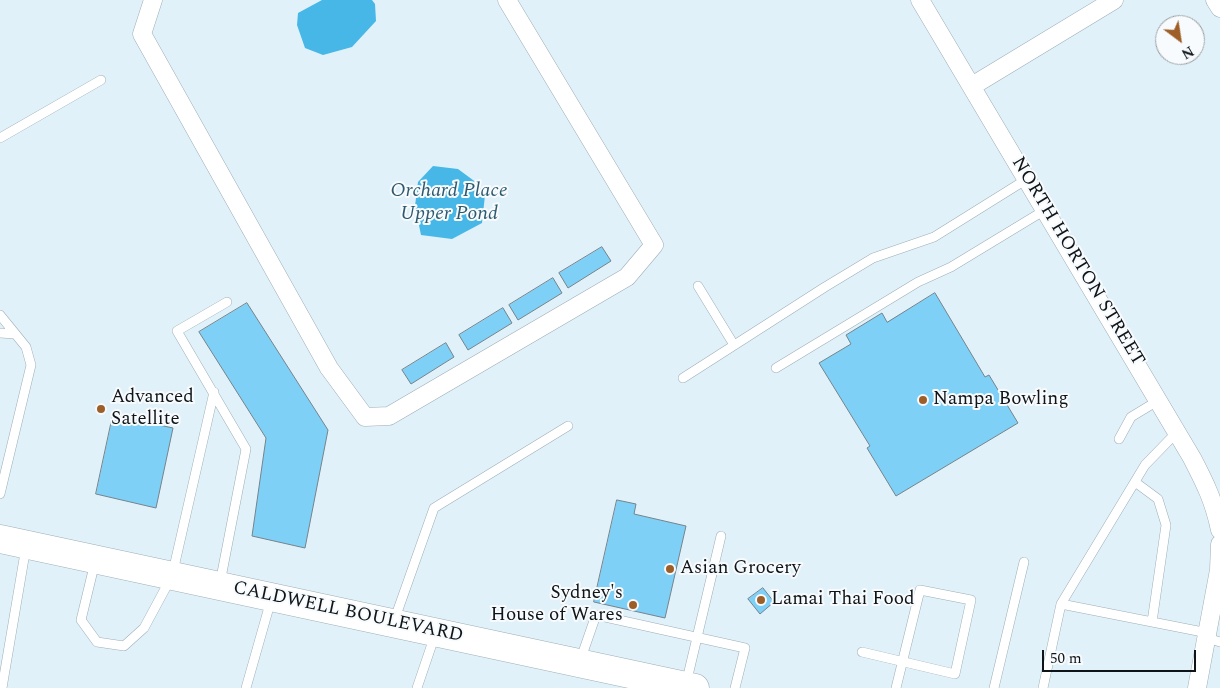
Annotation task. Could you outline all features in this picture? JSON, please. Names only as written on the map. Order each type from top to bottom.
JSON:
[{"type":"main road","name":"CALDWELL BOULEVARD","points":[[0,539],[691,687]]},
{"type":"street","points":[[153,0],[142,34],[328,368],[365,418],[390,416],[627,277],[654,245],[507,0]]},
{"type":"street","name":"NORTH HORTON STREET","points":[[920,0],[1196,465],[1218,506],[1220,530]]},
{"type":"street","points":[[972,86],[1114,0]]},
{"type":"street","points":[[1215,0],[1220,8]]},
{"type":"street","points":[[1197,688],[1212,638],[1220,544]]},
{"type":"lane","points":[[0,138],[101,80]]},
{"type":"lane","points":[[683,378],[873,258],[934,237],[1027,179]]},
{"type":"lane","points":[[776,368],[918,282],[951,267],[1045,210]]},
{"type":"lane","points":[[698,286],[734,345]]},
{"type":"lane","points":[[220,586],[246,449],[177,331],[227,302]]},
{"type":"lane","points":[[0,315],[26,347],[31,365],[4,463],[0,494]]},
{"type":"lane","points":[[0,333],[15,334]]},
{"type":"lane","points":[[95,559],[81,620],[97,642],[124,646],[144,628],[172,576],[214,392]]},
{"type":"lane","points":[[1119,439],[1131,417],[1159,400]]},
{"type":"lane","points":[[393,623],[434,508],[568,426]]},
{"type":"lane","points":[[1043,688],[1061,604],[1145,465],[1177,432]]},
{"type":"lane","points":[[1135,482],[1158,499],[1166,525],[1152,622]]},
{"type":"lane","points":[[691,687],[697,637],[721,536]]},
{"type":"lane","points":[[2,688],[26,544]]},
{"type":"lane","points":[[994,688],[1024,562]]},
{"type":"lane","points":[[862,652],[902,662],[955,674],[971,600],[920,590],[902,662],[896,688]]},
{"type":"lane","points":[[246,688],[272,597]]},
{"type":"lane","points":[[1061,604],[1152,622],[1212,638]]},
{"type":"lane","points":[[580,663],[596,615],[744,648],[735,688]]},
{"type":"lane","points":[[417,688],[436,632]]},
{"type":"water","points":[[322,0],[372,0],[375,4],[376,21],[352,47],[323,55],[305,48],[297,25],[298,13]]},
{"type":"water","name":"Orchard Place Upper Pond","points":[[433,166],[458,169],[477,183],[485,195],[482,223],[452,239],[421,235],[415,206],[418,182]]},
{"type":"building","points":[[602,247],[611,261],[568,288],[559,273]]},
{"type":"building","points":[[553,278],[562,293],[518,320],[509,305]]},
{"type":"building","name":"Nampa Bowling","points":[[935,293],[985,377],[989,375],[1018,423],[896,496],[867,448],[870,446],[819,363],[851,344],[846,335],[882,313],[887,322]]},
{"type":"building","points":[[247,303],[328,430],[305,548],[252,536],[266,438],[199,332]]},
{"type":"building","points":[[503,308],[512,323],[468,350],[459,335]]},
{"type":"building","points":[[446,343],[454,357],[411,384],[402,370]]},
{"type":"building","points":[[113,415],[173,428],[156,508],[96,494]]},
{"type":"building","points":[[617,500],[636,504],[634,514],[686,526],[665,618],[594,602]]},
{"type":"building","name":"Lamai Thai Food","points":[[763,588],[774,602],[760,614],[748,599]]},
{"type":"place","name":"Nampa Bowling","points":[[923,400]]},
{"type":"place","name":"Advanced Satellite","points":[[101,409]]},
{"type":"place","name":"Asian Grocery","points":[[670,569]]},
{"type":"place","name":"Lamai Thai Food","points":[[761,600]]},
{"type":"place","name":"Sydney's House of Wares","points":[[633,605]]}]
